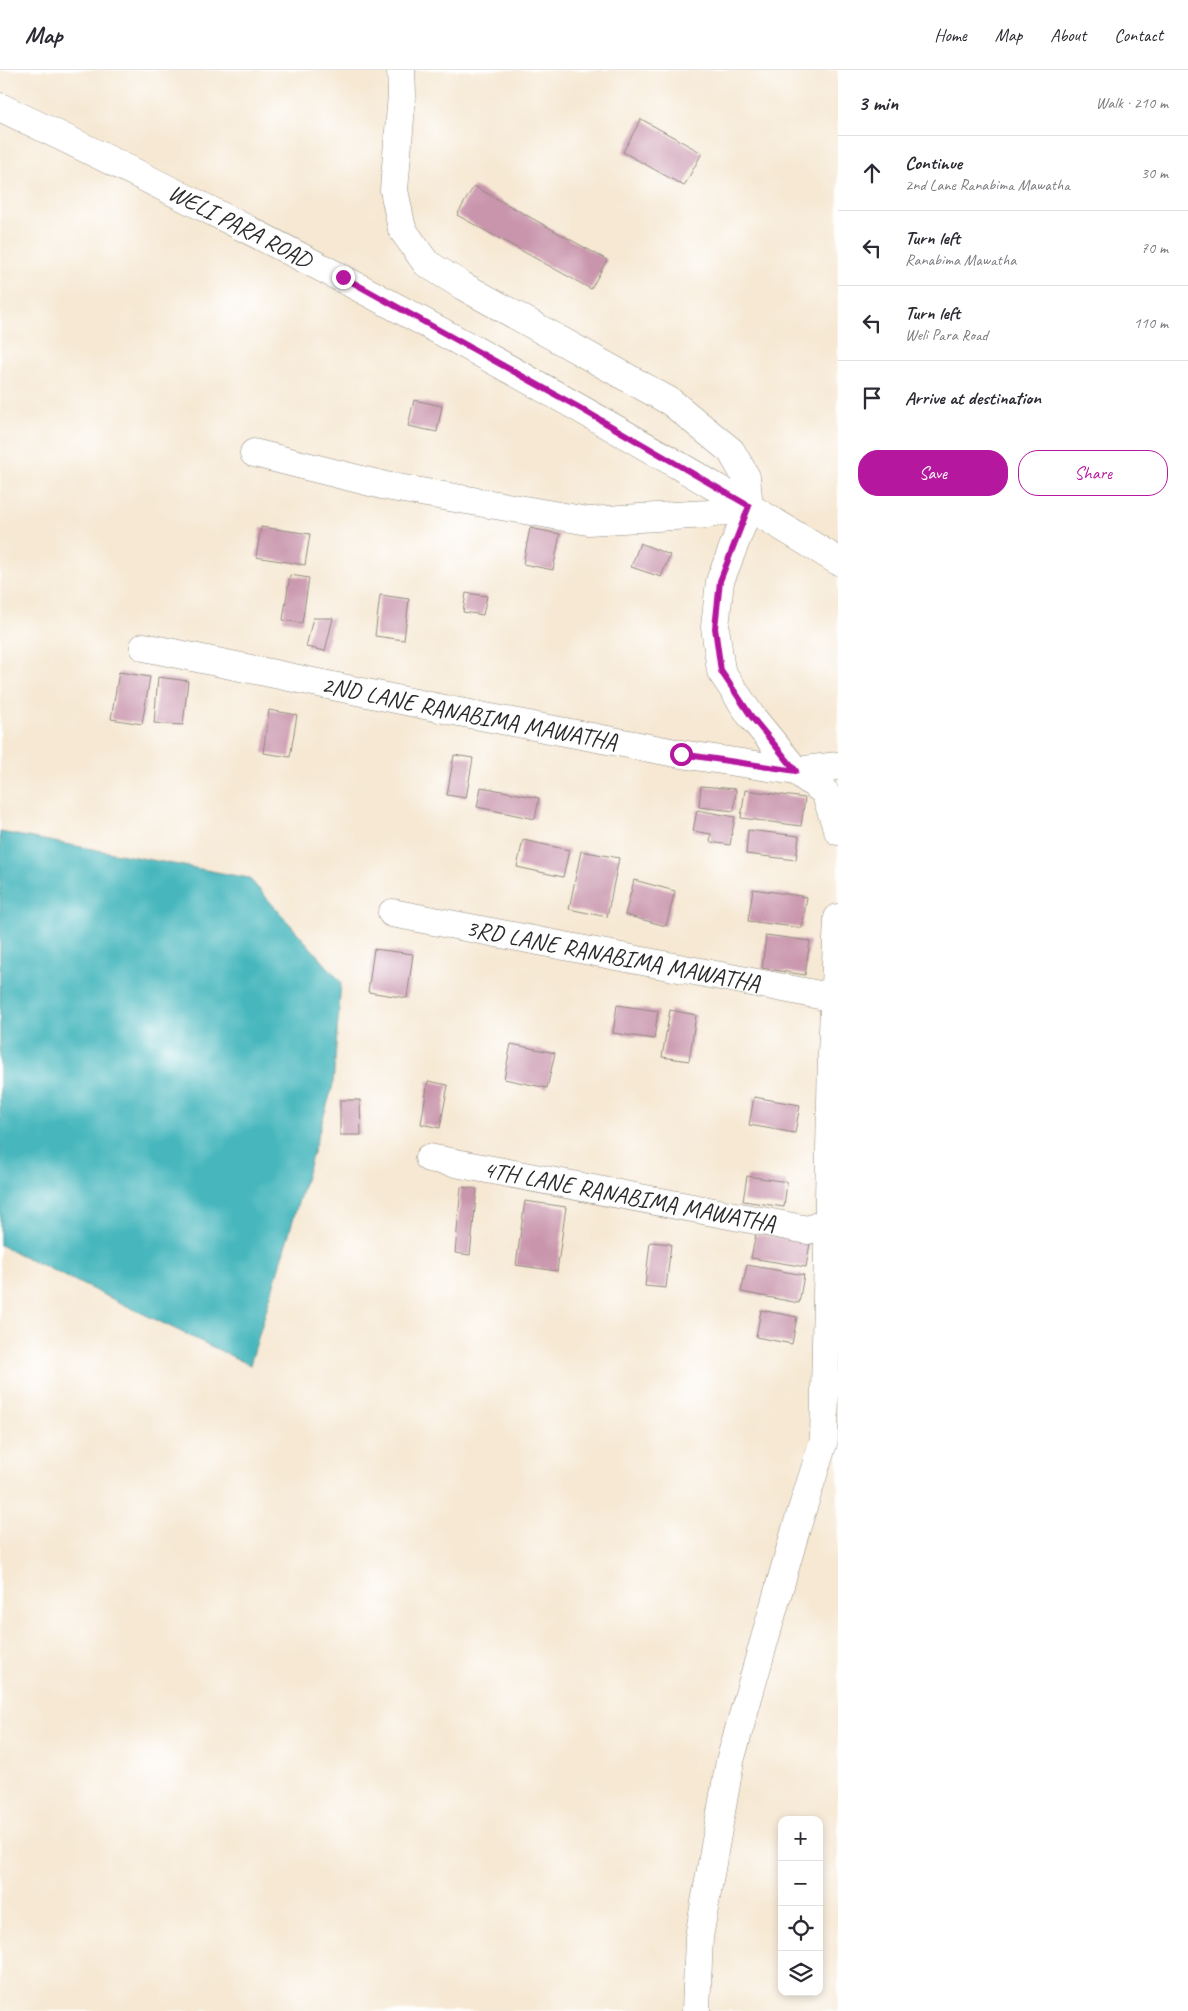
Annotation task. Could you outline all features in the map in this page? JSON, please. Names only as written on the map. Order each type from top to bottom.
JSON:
[{"type":"street","points":[[401,70],[402,95],[394,190],[402,229],[426,263],[463,286],[671,402],[731,452],[746,477],[749,506],[720,581],[715,628],[721,671],[751,716],[796,771],[825,792],[838,831]]},
{"type":"street","name":"WELI PARA ROAD","points":[[0,107],[343,277],[578,407],[749,506],[838,562]]},
{"type":"street","points":[[254,453],[386,486],[588,521],[708,514],[749,506]]},
{"type":"street","name":"2ND LANE RANABIMA MAWATHA","points":[[144,648],[482,717],[681,754],[796,771]]},
{"type":"street","points":[[796,771],[838,766]]},
{"type":"street","name":"3RD LANE RANABIMA MAWATHA","points":[[392,913],[834,998]]},
{"type":"street","points":[[696,2011],[699,1937],[730,1761],[796,1529],[824,1440],[834,998],[838,918]]},
{"type":"street","name":"4TH LANE RANABIMA MAWATHA","points":[[429,1158],[808,1230],[828,1222]]},
{"type":"water","points":[[0,832],[249,878],[341,982],[333,1085],[250,1365],[0,1245]]},
{"type":"building","points":[[641,119],[702,153],[684,186],[623,152]]},
{"type":"building","points":[[474,186],[607,260],[591,289],[457,215]]},
{"type":"building","points":[[414,400],[442,406],[437,432],[408,426]]},
{"type":"building","points":[[261,527],[310,534],[305,565],[256,557]]},
{"type":"building","points":[[530,528],[560,534],[553,570],[523,564]]},
{"type":"building","points":[[640,543],[670,555],[661,577],[631,567]]},
{"type":"building","points":[[290,575],[309,578],[302,623],[283,620]]},
{"type":"building","points":[[466,593],[487,596],[483,615],[463,612]]},
{"type":"building","points":[[380,595],[409,599],[404,640],[375,636]]},
{"type":"building","points":[[313,618],[333,618],[325,651],[306,647]]},
{"type":"building","points":[[119,672],[150,677],[142,724],[111,719]]},
{"type":"building","points":[[158,677],[188,681],[183,725],[154,723]]},
{"type":"building","points":[[269,710],[297,715],[290,757],[263,753]]},
{"type":"building","points":[[454,755],[473,758],[466,798],[447,795]]},
{"type":"building","points":[[701,786],[736,789],[734,811],[699,807]]},
{"type":"building","points":[[481,787],[539,798],[535,819],[477,807]]},
{"type":"building","points":[[745,790],[805,798],[801,826],[741,818]]},
{"type":"building","points":[[697,810],[735,817],[730,845],[710,842],[711,834],[693,831]]},
{"type":"building","points":[[748,830],[799,836],[796,860],[746,854]]},
{"type":"building","points":[[523,840],[569,850],[563,877],[517,867]]},
{"type":"building","points":[[581,851],[619,858],[607,917],[569,909]]},
{"type":"building","points":[[634,880],[675,891],[666,926],[625,915]]},
{"type":"building","points":[[753,889],[807,897],[802,928],[748,921]]},
{"type":"building","points":[[766,935],[810,941],[805,975],[762,968]]},
{"type":"building","points":[[374,949],[413,954],[407,998],[368,992]]},
{"type":"building","points":[[617,1005],[658,1011],[654,1039],[613,1033]]},
{"type":"building","points":[[670,1010],[696,1015],[689,1061],[662,1057]]},
{"type":"building","points":[[511,1044],[555,1053],[547,1088],[504,1079]]},
{"type":"building","points":[[428,1081],[448,1085],[440,1128],[421,1124]]},
{"type":"building","points":[[754,1097],[800,1105],[795,1133],[749,1125]]},
{"type":"building","points":[[340,1100],[360,1100],[361,1135],[340,1135]]},
{"type":"building","points":[[747,1176],[787,1182],[784,1207],[743,1201]]},
{"type":"building","points":[[461,1187],[477,1189],[470,1255],[455,1253]]},
{"type":"building","points":[[525,1201],[566,1207],[557,1271],[516,1265]]},
{"type":"building","points":[[756,1234],[810,1243],[806,1267],[751,1258]]},
{"type":"building","points":[[650,1242],[671,1244],[666,1288],[645,1286]]},
{"type":"building","points":[[747,1265],[804,1275],[799,1303],[741,1292]]},
{"type":"building","points":[[761,1310],[797,1317],[792,1344],[756,1337]]},
{"type":"route","points":[[343,277],[578,407],[749,506],[720,581],[715,628],[721,671],[751,716],[796,771],[681,754]]}]
